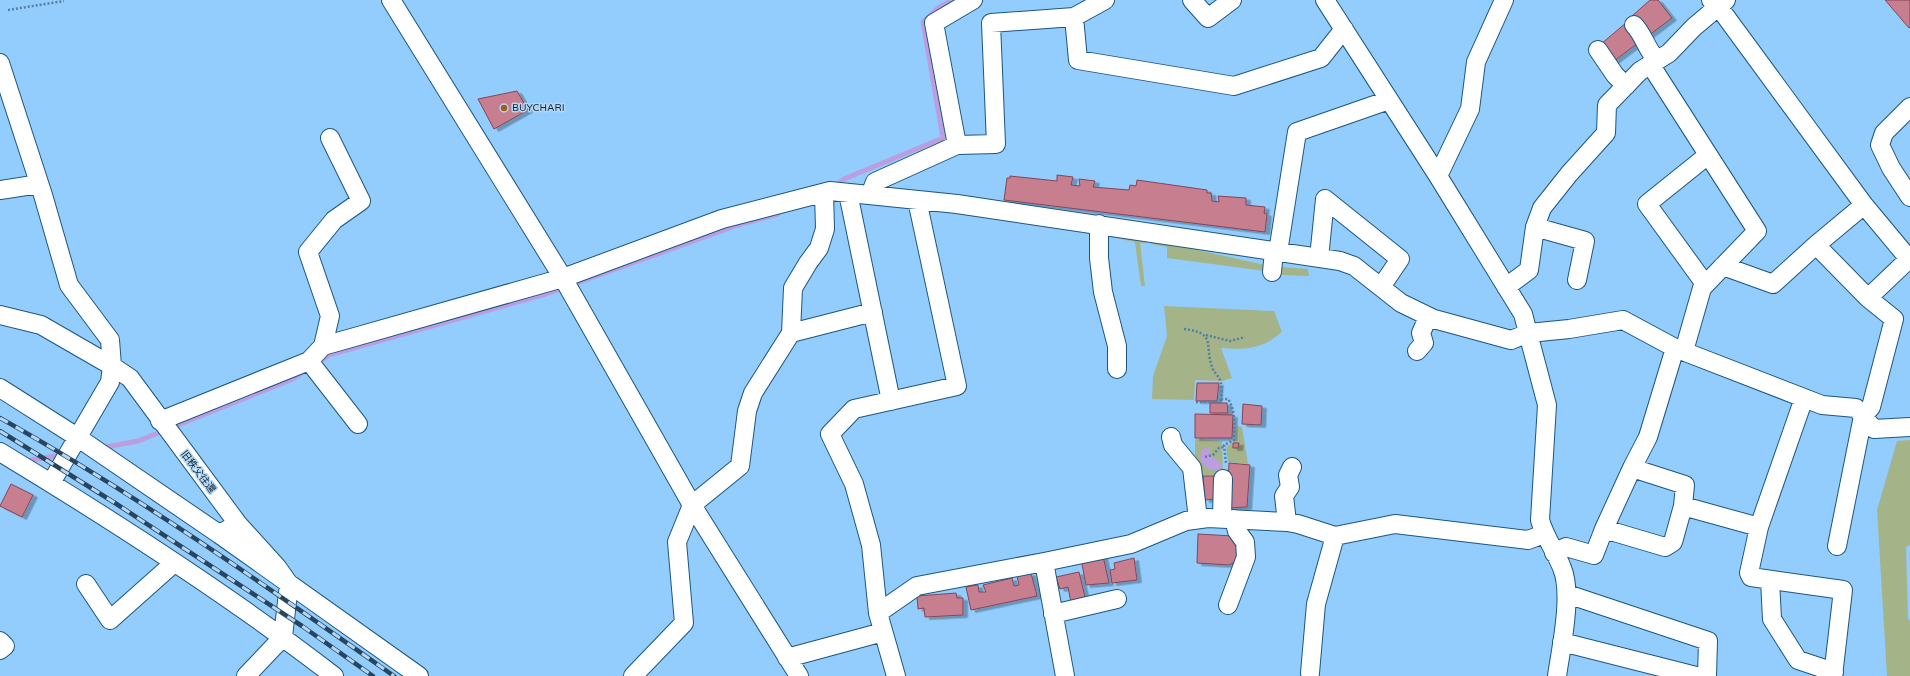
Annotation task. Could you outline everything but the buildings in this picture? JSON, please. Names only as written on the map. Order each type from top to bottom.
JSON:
[{"type":"street","points":[[390,0],[563,278],[692,505],[799,676]]},
{"type":"street","points":[[957,145],[934,23],[973,0]]},
{"type":"street","points":[[870,195],[875,182],[957,145],[996,144],[991,23],[1074,17],[1105,0]]},
{"type":"street","points":[[1192,0],[1208,18],[1232,0]]},
{"type":"street","points":[[1325,0],[1438,176],[1523,314],[1546,405],[1540,520],[1544,534],[1563,569],[1567,594],[1557,676]]},
{"type":"street","points":[[1438,176],[1470,109],[1476,62],[1500,2]]},
{"type":"street","points":[[1506,287],[1529,270],[1535,227],[1542,208],[1569,174],[1606,133],[1607,106],[1640,70],[1669,53],[1718,2],[1864,205],[1909,259],[1868,298]]},
{"type":"street","points":[[1074,17],[1078,60],[1234,86],[1321,58],[1344,29]]},
{"type":"street","points":[[1554,553],[1566,547],[1594,555],[1604,529],[1648,437],[1702,288],[1757,231],[1708,155],[1653,62],[1644,38],[1634,25]]},
{"type":"street","points":[[1598,50],[1615,75],[1626,86]]},
{"type":"street","points":[[2,74],[39,184],[69,285],[110,340],[112,366],[110,382],[51,483]]},
{"type":"street","points":[[1272,272],[1297,132],[1389,100]]},
{"type":"street","points":[[1910,107],[1884,133],[1880,145],[1891,168],[1910,197]]},
{"type":"street","points":[[160,421],[309,361],[323,346],[330,316],[308,252],[334,220],[361,201],[330,138]]},
{"type":"street","points":[[1705,284],[1647,204],[1708,155]]},
{"type":"street","points":[[0,190],[39,184]]},
{"type":"street","points":[[834,192],[873,312],[891,401]]},
{"type":"street","points":[[633,676],[684,623],[677,542],[692,505],[740,466],[747,411],[753,393],[791,333],[793,288],[819,248],[834,192]]},
{"type":"street","points":[[323,346],[563,278],[722,220],[834,192],[957,204],[1319,258],[1354,266],[1401,303],[1428,317],[1511,340],[1529,333],[1569,329],[1623,320],[1680,349],[1822,405],[1856,408],[1874,429],[1910,427]]},
{"type":"street","points":[[1319,258],[1325,199],[1400,259],[1381,287]]},
{"type":"street","points":[[896,676],[878,612],[871,545],[854,484],[830,434],[854,409],[957,386],[917,200]]},
{"type":"street","points":[[1723,266],[1773,284],[1816,245],[1864,205]]},
{"type":"street","points":[[1099,224],[1100,265],[1103,292],[1117,346],[1117,369]]},
{"type":"street","points":[[1535,227],[1585,241],[1577,280]]},
{"type":"street","points":[[1816,245],[1868,298],[1894,320],[1871,406],[1863,416],[1837,546]]},
{"type":"street","points":[[791,333],[873,312]]},
{"type":"street","name":"旧秩父往還","points":[[0,315],[41,325],[130,378],[160,421],[238,524],[277,566],[289,584]]},
{"type":"street","points":[[1417,351],[1424,343],[1421,333],[1428,317]]},
{"type":"street","points":[[309,361],[358,424]]},
{"type":"street","points":[[0,388],[78,438],[219,534],[419,676]]},
{"type":"street","points":[[1770,580],[1772,619],[1798,660],[1834,674],[1843,590],[1751,577],[1749,572],[1759,527],[1804,398]]},
{"type":"street","points":[[1171,437],[1173,446],[1192,468],[1198,519]]},
{"type":"street","points":[[0,452],[51,483],[174,563],[283,637],[334,676]]},
{"type":"street","points":[[1287,522],[1284,496],[1290,487],[1288,475],[1292,467]]},
{"type":"street","points":[[1604,529],[1665,548],[1673,542],[1683,506],[1685,485],[1632,468]]},
{"type":"street","points":[[1223,479],[1228,518],[1245,542],[1246,557],[1228,605]]},
{"type":"street","points":[[1683,506],[1759,527]]},
{"type":"street","points":[[878,612],[917,586],[1131,544],[1186,521],[1198,519],[1228,518],[1287,522],[1335,536],[1395,524],[1528,540],[1544,534]]},
{"type":"street","points":[[219,534],[238,524]]},
{"type":"street","points":[[1310,673],[1316,604],[1335,536]]},
{"type":"street","points":[[1044,562],[1065,676]]},
{"type":"street","points":[[86,584],[110,620],[174,563]]},
{"type":"street","points":[[246,676],[283,637],[289,584]]},
{"type":"street","points":[[1567,594],[1708,641],[1706,676]]},
{"type":"street","points":[[1053,614],[1116,599]]},
{"type":"street","points":[[787,658],[883,632]]},
{"type":"street","points":[[0,641],[5,646],[0,650]]},
{"type":"street","points":[[1562,642],[1696,676]]},
{"type":"path","points":[[36,0],[36,6]]},
{"type":"path","points":[[8,10],[64,1]]},
{"type":"path","points":[[1184,329],[1194,330],[1205,335],[1230,341],[1245,337]]},
{"type":"path","points":[[1205,335],[1208,340],[1212,367],[1222,384],[1222,399]]},
{"type":"path","points":[[1196,402],[1220,402],[1222,399],[1228,399],[1234,417],[1234,440],[1224,445],[1224,447],[1220,447],[1214,455],[1208,456],[1200,462]]},
{"type":"path","points":[[1223,479],[1225,476],[1226,462],[1224,447]]},
{"type":"green space","points":[[1110,234],[1147,239],[1146,243],[1140,243],[1145,286],[1141,286],[1135,242],[1111,237]]},
{"type":"green space","points":[[1152,240],[1265,265],[1265,271],[1167,258],[1167,247],[1151,244]]},
{"type":"green space","points":[[1282,267],[1308,269],[1309,276],[1282,275]]},
{"type":"green space","points":[[1164,306],[1274,311],[1282,332],[1275,338],[1261,345],[1238,349],[1221,348],[1232,378],[1222,381],[1195,380],[1194,400],[1152,399],[1153,376],[1167,336]]},
{"type":"green space","points":[[1237,426],[1242,427],[1248,464],[1228,462],[1226,447],[1236,440]]},
{"type":"green space","points":[[1195,439],[1222,441],[1223,475],[1200,475],[1195,461]]},
{"type":"green space","points":[[1910,440],[1910,545],[1906,547],[1908,619],[1910,620],[1910,676],[1887,676],[1877,510],[1897,441]]},
{"type":"shaded area","points":[[1208,447],[1210,448],[1210,454],[1222,465],[1220,471],[1210,470],[1202,463],[1200,456],[1202,450]]},
{"type":"waterway","points":[[834,187],[844,179],[943,138],[923,22],[938,8],[953,0]]},
{"type":"waterway","points":[[318,363],[329,355],[546,294],[738,225],[778,214]]},
{"type":"waterway","points":[[101,448],[138,441],[293,379],[306,370]]},
{"type":"waterway","points":[[25,461],[62,455]]},
{"type":"railway","points":[[0,418],[101,478],[200,542],[394,676]]},
{"type":"railway","points":[[0,431],[115,503],[302,626],[373,676]]},
{"type":"place","name":"BUYCHARI","points":[[504,108]]}]
